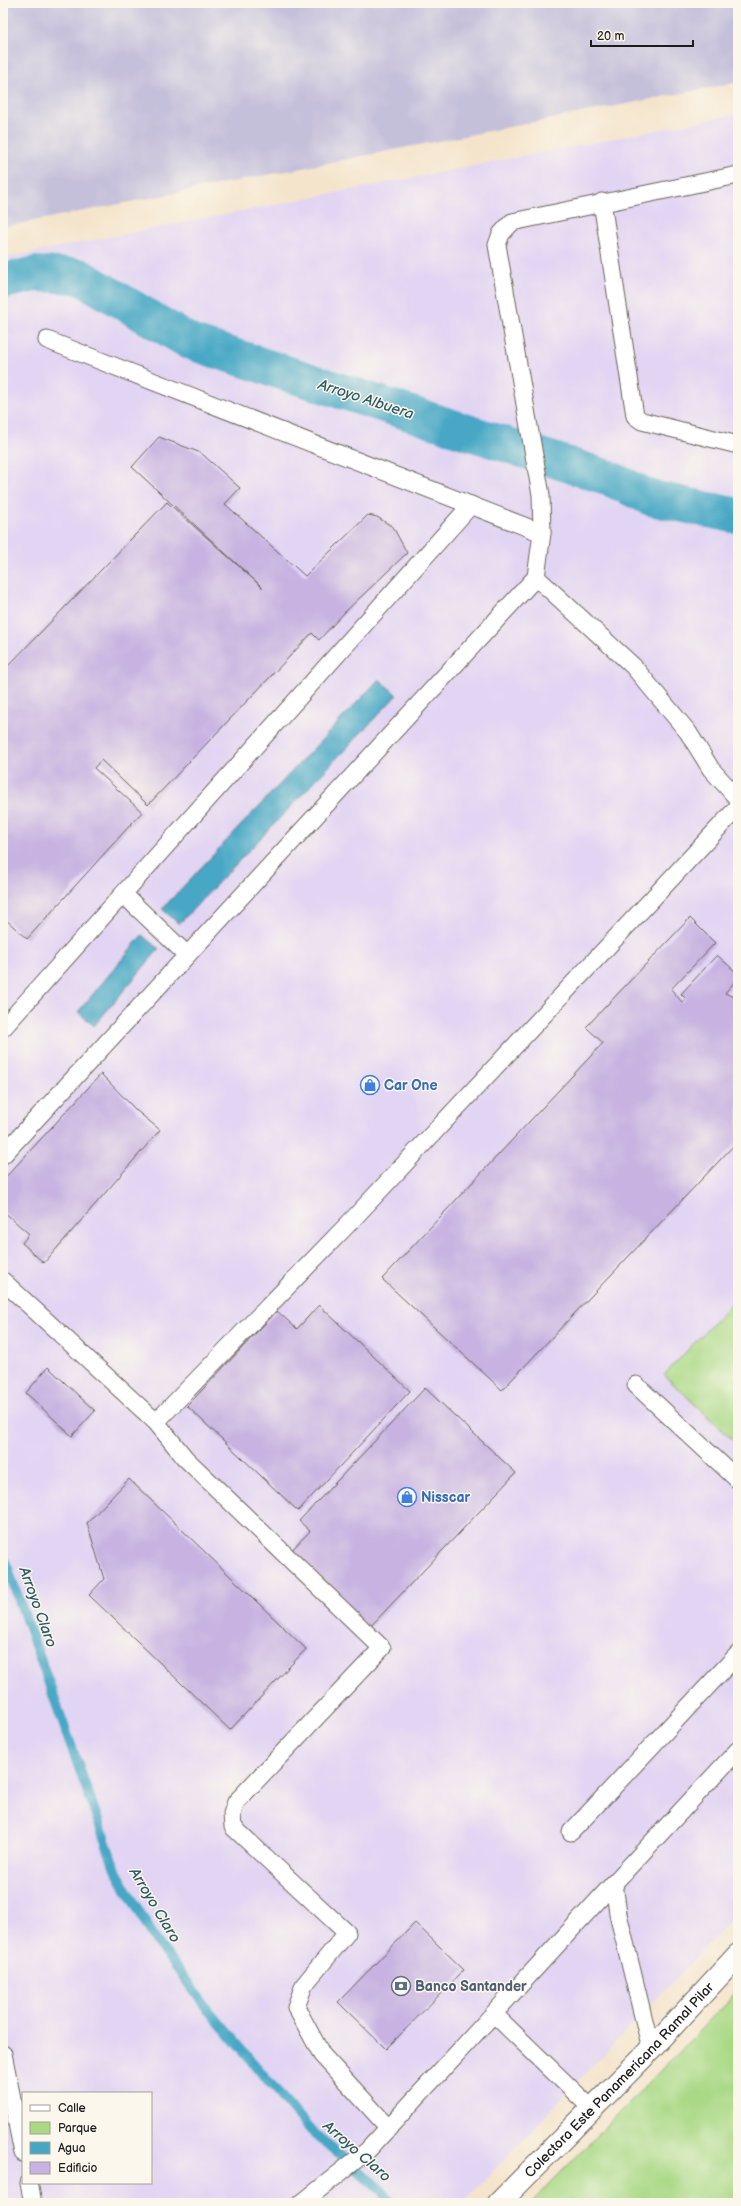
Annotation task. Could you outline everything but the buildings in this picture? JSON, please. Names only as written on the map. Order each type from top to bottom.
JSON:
[{"type":"street","name":"Colectora Este Panamericana Ramal Pilar","points":[[499,2202],[651,2049],[738,1955]]},
{"type":"lane","points":[[3,1155],[536,577],[542,533],[541,495],[497,245],[500,234],[512,222],[602,202],[738,175]]},
{"type":"lane","points":[[602,202],[635,416],[642,421],[738,445]]},
{"type":"lane","points":[[47,340],[542,533]]},
{"type":"lane","points":[[3,1028],[471,505]]},
{"type":"lane","points":[[536,577],[633,666],[688,732],[711,769],[738,799]]},
{"type":"lane","points":[[156,1422],[358,1214],[738,806]]},
{"type":"lane","points":[[123,894],[187,955]]},
{"type":"lane","points":[[3,1281],[156,1422],[185,1458],[382,1648],[236,1802],[232,1814],[233,1827],[347,1932],[304,1985],[296,2007],[322,2055],[389,2128]]},
{"type":"lane","points":[[636,1385],[738,1480]]},
{"type":"lane","points":[[571,1832],[738,1654]]},
{"type":"lane","points":[[305,2201],[367,2151],[738,1750]]},
{"type":"lane","points":[[614,1883],[618,1914],[651,2049]]},
{"type":"lane","points":[[494,2014],[592,2109]]},
{"type":"lane","points":[[3,2054],[22,2148]]},
{"type":"lane","points":[[29,2184],[33,2203]]},
{"type":"shaded area","points":[[3,3],[738,3],[738,82],[3,227]]},
{"type":"shaded area","name":"Car One","points":[[738,114],[738,1913],[463,2203],[3,2203],[3,258]]},
{"type":"green space","points":[[738,1297],[738,1445],[664,1375]]},
{"type":"green space","points":[[738,1991],[738,2203],[531,2203]]},
{"type":"water","points":[[379,679],[397,695],[179,924],[162,909]]},
{"type":"water","points":[[142,935],[159,949],[94,1026],[78,1012]]},
{"type":"waterway","name":"Arroyo Albuera","points":[[3,281],[36,274],[79,276],[190,342],[609,478],[651,498],[738,516]]},
{"type":"waterway","name":"Arroyo Claro","points":[[3,1555],[116,1871],[155,1939],[206,2007],[308,2128],[381,2190],[392,2203]]},
{"type":"place","name":"Car One","points":[[370,1085]]},
{"type":"place","name":"Nisscar","points":[[407,1497]]},
{"type":"place","name":"Banco Santander","points":[[401,1986]]}]
